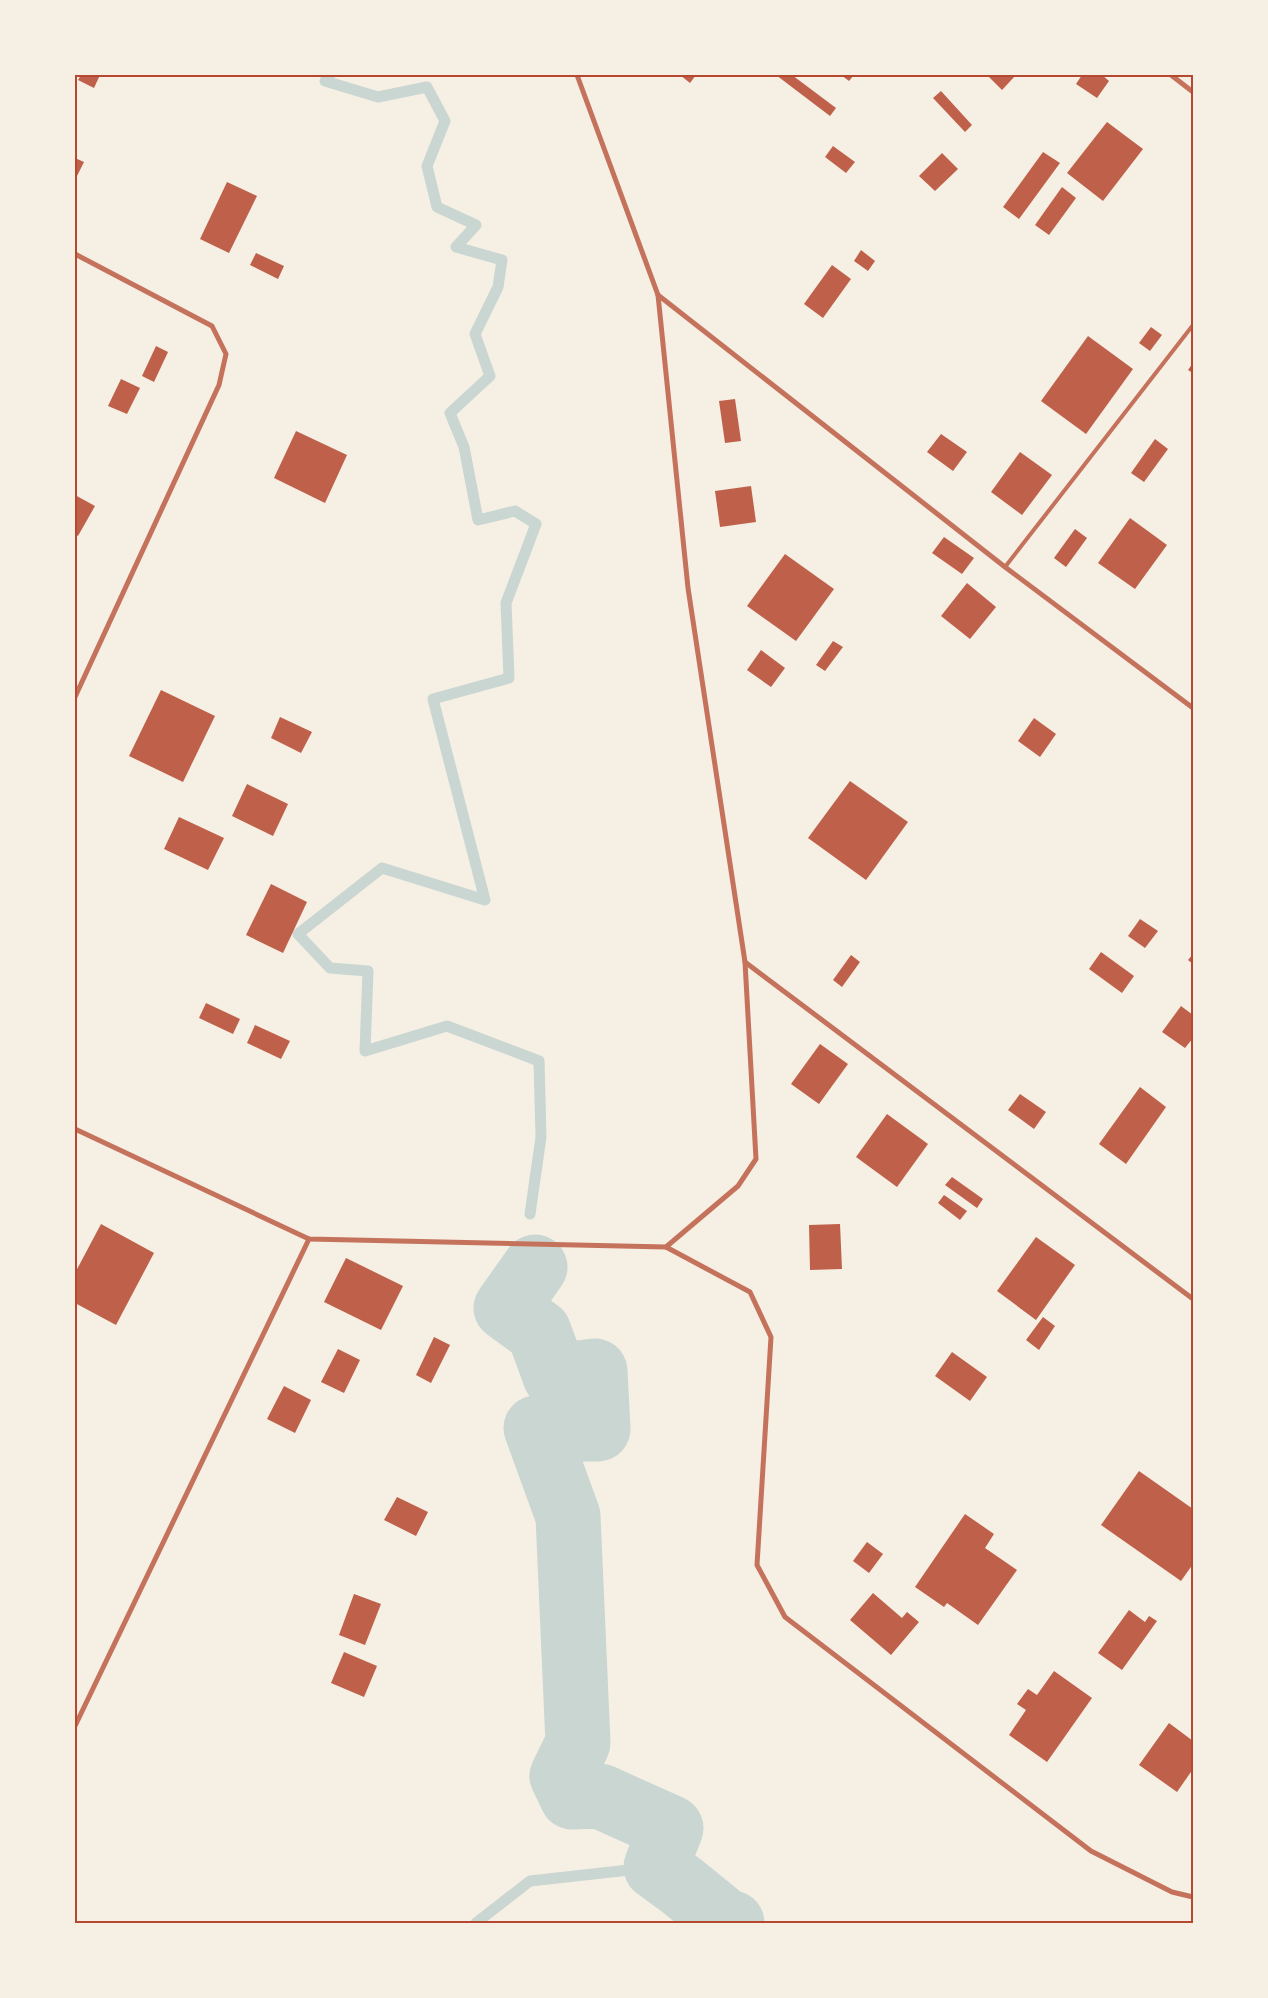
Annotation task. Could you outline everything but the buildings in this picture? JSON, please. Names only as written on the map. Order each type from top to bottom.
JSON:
[{"type":"street","points":[[577,75],[658,295],[688,588],[745,962],[756,1160],[738,1186],[666,1247]]},
{"type":"street","points":[[1171,75],[1193,92]]},
{"type":"street","points":[[75,254],[212,326],[226,354],[219,385],[75,697]]},
{"type":"street","points":[[658,295],[1006,567],[1193,708]]},
{"type":"street","points":[[745,962],[1193,1299]]},
{"type":"street","points":[[75,1130],[309,1239],[666,1247],[750,1292],[771,1337],[757,1565],[785,1617],[1091,1851],[1172,1892],[1193,1897]]},
{"type":"street","points":[[75,1726],[309,1239]]},
{"type":"lane","points":[[1006,567],[1193,325]]},
{"type":"waterway","points":[[330,75],[325,81],[378,97],[427,87],[445,121],[427,166],[437,207],[476,225],[456,247],[502,260],[498,287],[475,334],[490,376],[450,413],[464,447],[478,520],[515,511],[536,524],[506,603],[509,678],[433,699],[485,900],[382,868],[298,934],[330,968],[368,971],[365,1051],[447,1026],[539,1061],[541,1137],[530,1214]]},
{"type":"waterway","points":[[535,1267],[506,1308],[539,1332],[555,1376],[595,1371],[598,1429],[536,1428],[568,1516],[578,1743],[562,1776],[572,1797],[600,1796],[671,1828],[656,1867],[725,1921],[732,1923]]},
{"type":"waterway","points":[[476,1923],[530,1881],[656,1867]]}]
